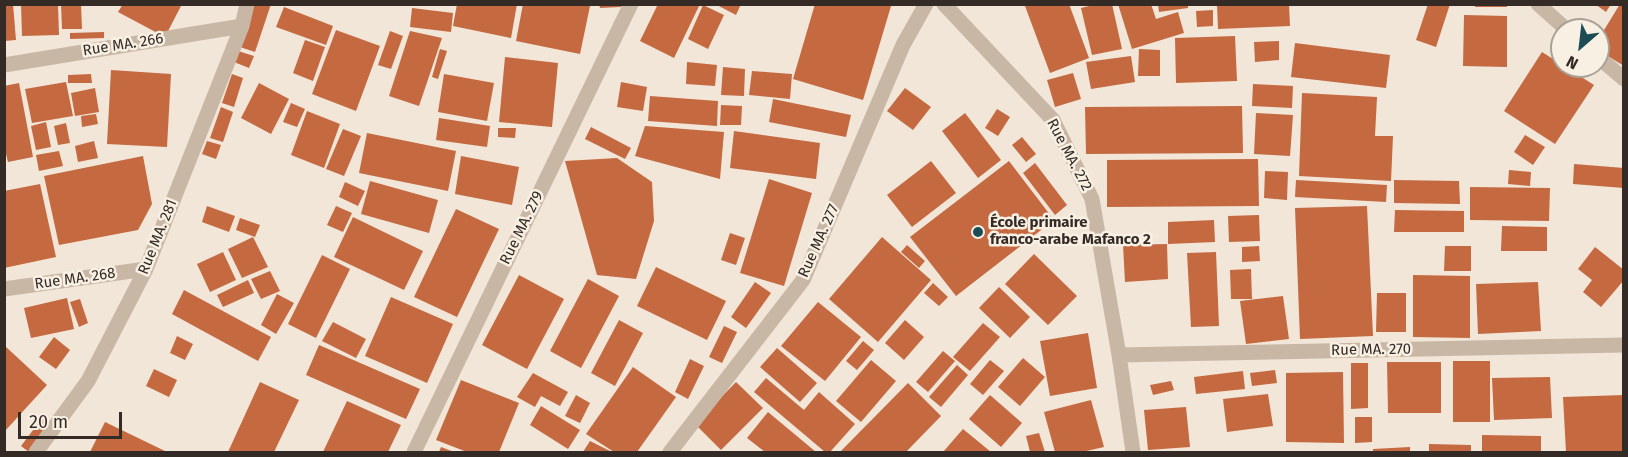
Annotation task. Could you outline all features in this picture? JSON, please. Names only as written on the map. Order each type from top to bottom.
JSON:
[{"type":"street","name":"Rue MA. 281","points":[[36,453],[88,381],[147,269],[242,26],[247,4]]},
{"type":"street","name":"Rue MA. 279","points":[[414,453],[631,4]]},
{"type":"street","name":"Rue MA. 277","points":[[670,453],[803,280],[903,45],[926,4]]},
{"type":"street","name":"Rue MA. 272","points":[[944,4],[1053,120],[1092,199],[1133,453]]},
{"type":"street","points":[[1538,4],[1554,18]]},
{"type":"street","name":"Rue MA. 266","points":[[4,65],[242,26]]},
{"type":"street","points":[[1610,68],[1623,80]]},
{"type":"street","name":"Rue MA. 268","points":[[4,289],[147,269]]},
{"type":"street","name":"Rue MA. 270","points":[[1119,355],[1623,345]]},
{"type":"building","points":[[4,4],[13,4],[16,40],[4,41]]},
{"type":"building","points":[[21,4],[58,4],[59,35],[22,36]]},
{"type":"building","points":[[61,4],[81,4],[82,29],[62,29]]},
{"type":"building","points":[[123,4],[182,4],[165,37],[118,12]]},
{"type":"building","points":[[252,4],[271,4],[255,52],[237,46]]},
{"type":"building","points":[[457,4],[517,4],[511,38],[453,26]]},
{"type":"building","points":[[523,4],[590,6],[580,54],[516,41]]},
{"type":"building","points":[[599,4],[621,4],[621,7],[600,8]]},
{"type":"building","points":[[658,4],[700,4],[674,58],[640,41]]},
{"type":"building","points":[[715,4],[741,4],[736,15]]},
{"type":"building","points":[[815,4],[891,6],[863,100],[793,79]]},
{"type":"building","points":[[1069,4],[1089,58],[1050,73],[1025,6]]},
{"type":"building","points":[[1097,4],[1112,4],[1122,49],[1092,55],[1081,8]]},
{"type":"building","points":[[1118,4],[1151,4],[1156,19],[1178,12],[1184,33],[1132,49]]},
{"type":"building","points":[[1158,4],[1188,4],[1188,8],[1159,12]]},
{"type":"building","points":[[1217,4],[1289,4],[1290,26],[1218,29]]},
{"type":"building","points":[[1428,4],[1450,4],[1436,47],[1416,40]]},
{"type":"building","points":[[1475,4],[1507,4],[1507,7],[1475,7]]},
{"type":"building","points":[[1595,4],[1611,4],[1606,12]]},
{"type":"building","points":[[1620,4],[1624,4],[1624,66],[1610,57],[1610,20]]},
{"type":"building","points":[[703,5],[724,15],[708,49],[688,39]]},
{"type":"building","points":[[284,7],[333,26],[326,45],[276,27]]},
{"type":"building","points":[[412,8],[453,13],[451,32],[410,27]]},
{"type":"building","points":[[1213,10],[1213,26],[1197,27],[1196,11]]},
{"type":"building","points":[[1464,15],[1507,16],[1507,67],[1463,66]]},
{"type":"building","points":[[336,30],[380,46],[356,111],[312,94]]},
{"type":"building","points":[[390,31],[403,36],[391,69],[378,65]]},
{"type":"building","points":[[410,31],[442,38],[419,106],[389,96]]},
{"type":"building","points":[[104,32],[104,38],[70,39],[70,33]]},
{"type":"building","points":[[1235,36],[1237,81],[1176,83],[1175,38]]},
{"type":"building","points":[[305,40],[325,47],[313,81],[293,73]]},
{"type":"building","points":[[1279,41],[1279,60],[1255,62],[1254,42]]},
{"type":"building","points":[[1295,43],[1390,55],[1386,88],[1291,77]]},
{"type":"building","points":[[440,49],[447,51],[438,79],[432,77]]},
{"type":"building","points":[[1139,49],[1160,50],[1160,76],[1138,76]]},
{"type":"building","points":[[238,51],[254,56],[249,68],[234,62]]},
{"type":"building","points":[[1542,52],[1550,57],[1550,78],[1583,78],[1594,85],[1555,144],[1504,111]]},
{"type":"building","points":[[1131,56],[1135,82],[1091,89],[1086,62]]},
{"type":"building","points":[[505,57],[558,63],[552,127],[499,122]]},
{"type":"building","points":[[687,62],[717,65],[715,86],[686,84]]},
{"type":"building","points":[[723,67],[745,69],[744,96],[721,95]]},
{"type":"building","points":[[111,70],[171,74],[167,147],[107,144]]},
{"type":"building","points":[[752,71],[792,74],[790,99],[749,95]]},
{"type":"building","points":[[1073,73],[1081,99],[1055,107],[1047,80]]},
{"type":"building","points":[[91,74],[92,83],[68,83],[68,75]]},
{"type":"building","points":[[232,74],[243,78],[234,107],[222,103]]},
{"type":"building","points":[[444,74],[494,83],[487,121],[438,112]]},
{"type":"building","points":[[66,82],[73,116],[32,123],[25,89]]},
{"type":"building","points":[[621,82],[647,87],[643,111],[617,107]]},
{"type":"building","points":[[19,83],[33,157],[8,162],[4,146],[4,86]]},
{"type":"building","points":[[259,83],[289,99],[271,134],[241,118]]},
{"type":"building","points":[[1253,84],[1293,86],[1292,108],[1252,106]]},
{"type":"building","points":[[95,88],[99,112],[75,116],[71,93]]},
{"type":"building","points":[[905,88],[931,107],[913,130],[887,111]]},
{"type":"building","points":[[1302,93],[1377,97],[1375,136],[1393,136],[1391,181],[1299,176]]},
{"type":"building","points":[[650,96],[718,101],[717,126],[648,121]]},
{"type":"building","points":[[773,99],[851,115],[846,137],[769,122]]},
{"type":"building","points":[[291,103],[305,109],[297,127],[283,122]]},
{"type":"building","points":[[721,105],[742,106],[741,125],[720,125]]},
{"type":"building","points":[[1242,106],[1243,153],[1086,154],[1085,107]]},
{"type":"building","points":[[221,107],[233,112],[223,142],[210,138]]},
{"type":"building","points":[[997,109],[1010,117],[998,136],[985,128]]},
{"type":"building","points":[[307,111],[340,124],[324,168],[291,155]]},
{"type":"building","points":[[965,113],[1001,160],[978,178],[942,131]]},
{"type":"building","points":[[1256,113],[1293,115],[1290,156],[1254,154]]},
{"type":"building","points":[[96,114],[98,124],[82,127],[81,116]]},
{"type":"building","points":[[439,118],[490,126],[487,147],[436,140]]},
{"type":"building","points":[[46,122],[51,147],[36,150],[31,126]]},
{"type":"building","points":[[66,123],[70,143],[58,145],[54,126]]},
{"type":"building","points":[[645,126],[724,132],[720,179],[635,156]]},
{"type":"building","points":[[591,127],[631,148],[625,159],[585,139]]},
{"type":"building","points":[[498,128],[516,128],[515,138],[498,137]]},
{"type":"building","points":[[343,129],[361,136],[344,176],[326,169]]},
{"type":"building","points":[[734,131],[820,143],[816,179],[730,168]]},
{"type":"building","points":[[367,133],[456,151],[448,191],[359,173]]},
{"type":"building","points":[[1525,135],[1545,147],[1533,165],[1514,152]]},
{"type":"building","points":[[1022,137],[1036,154],[1026,162],[1012,145]]},
{"type":"building","points":[[94,141],[98,158],[78,162],[75,146]]},
{"type":"building","points":[[207,141],[221,145],[216,159],[202,154]]},
{"type":"building","points":[[59,151],[63,166],[39,171],[36,155]]},
{"type":"building","points":[[143,156],[152,204],[138,230],[59,245],[44,176]]},
{"type":"building","points":[[461,156],[519,167],[512,205],[455,194]]},
{"type":"building","points":[[617,158],[652,182],[654,221],[636,279],[597,275],[565,161]]},
{"type":"building","points":[[1258,159],[1259,206],[1107,207],[1107,160]]},
{"type":"building","points":[[931,161],[956,193],[912,227],[887,195]]},
{"type":"building","points":[[1009,161],[1054,220],[956,296],[910,237]]},
{"type":"building","points":[[1035,163],[1067,205],[1055,215],[1023,173]]},
{"type":"building","points":[[1574,164],[1624,168],[1624,188],[1573,184]]},
{"type":"building","points":[[1509,170],[1531,172],[1530,186],[1508,184]]},
{"type":"building","points":[[1265,171],[1288,172],[1287,200],[1264,198]]},
{"type":"building","points":[[769,179],[812,193],[784,286],[740,273]]},
{"type":"building","points":[[1296,180],[1387,185],[1386,202],[1295,197]]},
{"type":"building","points":[[1394,180],[1459,181],[1460,204],[1394,203]]},
{"type":"building","points":[[370,181],[438,200],[429,233],[361,214]]},
{"type":"building","points":[[345,182],[365,191],[358,206],[339,197]]},
{"type":"building","points":[[40,184],[56,257],[4,268],[4,191]]},
{"type":"building","points":[[1470,187],[1550,188],[1549,221],[1470,220]]},
{"type":"building","points":[[207,206],[235,216],[229,232],[202,222]]},
{"type":"building","points":[[336,206],[352,213],[343,232],[327,225]]},
{"type":"building","points":[[1367,206],[1373,336],[1300,339],[1295,208]]},
{"type":"building","points":[[456,209],[499,229],[457,317],[414,297]]},
{"type":"building","points":[[1395,210],[1464,211],[1464,232],[1394,232]]},
{"type":"building","points":[[1259,215],[1260,241],[1229,242],[1228,216]]},
{"type":"building","points":[[353,217],[423,251],[404,290],[334,257]]},
{"type":"building","points":[[240,218],[260,225],[255,237],[236,230]]},
{"type":"building","points":[[1214,220],[1215,242],[1168,244],[1168,222]]},
{"type":"building","points":[[1502,226],[1547,227],[1547,251],[1501,251]]},
{"type":"building","points":[[730,233],[745,238],[736,265],[721,260]]},
{"type":"building","points":[[253,237],[268,267],[242,278],[228,249]]},
{"type":"building","points":[[882,237],[931,280],[878,342],[829,299]]},
{"type":"building","points":[[1167,244],[1168,279],[1125,282],[1123,245]]},
{"type":"building","points":[[907,245],[925,261],[919,268],[901,252]]},
{"type":"building","points":[[1259,246],[1260,261],[1242,262],[1242,247]]},
{"type":"building","points":[[1445,246],[1471,246],[1471,271],[1444,271]]},
{"type":"building","points":[[1595,247],[1624,270],[1624,280],[1601,307],[1583,292],[1592,280],[1578,269]]},
{"type":"building","points":[[223,252],[236,280],[210,292],[197,264]]},
{"type":"building","points":[[1216,252],[1219,326],[1191,327],[1187,253]]},
{"type":"building","points":[[1034,254],[1077,296],[1048,325],[1005,284]]},
{"type":"building","points":[[322,255],[350,269],[316,338],[288,324]]},
{"type":"building","points":[[656,267],[726,301],[707,340],[637,306]]},
{"type":"building","points":[[1251,269],[1252,299],[1231,299],[1230,270]]},
{"type":"building","points":[[270,271],[280,291],[261,299],[251,279]]},
{"type":"building","points":[[519,275],[564,299],[527,369],[482,345]]},
{"type":"building","points":[[1413,275],[1470,276],[1470,338],[1413,337]]},
{"type":"building","points":[[588,279],[619,296],[581,368],[550,351]]},
{"type":"building","points":[[248,280],[254,293],[223,307],[217,295]]},
{"type":"building","points":[[755,282],[771,293],[746,328],[731,317]]},
{"type":"building","points":[[1538,282],[1541,331],[1478,334],[1476,284]]},
{"type":"building","points":[[933,283],[948,297],[939,306],[924,293]]},
{"type":"building","points":[[999,287],[1030,317],[1010,338],[979,308]]},
{"type":"building","points":[[184,290],[271,337],[258,361],[172,314]]},
{"type":"building","points":[[1377,293],[1406,293],[1406,332],[1376,332]]},
{"type":"building","points":[[277,294],[294,303],[276,334],[261,325]]},
{"type":"building","points":[[1283,296],[1289,339],[1246,344],[1240,301]]},
{"type":"building","points":[[391,297],[453,324],[427,383],[365,356]]},
{"type":"building","points":[[67,298],[74,329],[31,338],[24,308]]},
{"type":"building","points":[[80,299],[88,323],[79,327],[70,302]]},
{"type":"building","points":[[818,302],[861,337],[825,381],[781,346]]},
{"type":"building","points":[[619,320],[643,333],[615,386],[591,373]]},
{"type":"building","points":[[905,320],[924,337],[904,360],[885,343]]},
{"type":"building","points":[[333,322],[366,339],[356,358],[322,341]]},
{"type":"building","points":[[983,323],[1000,337],[970,371],[953,357]]},
{"type":"building","points":[[724,326],[737,332],[722,363],[709,357]]},
{"type":"building","points":[[1088,333],[1097,388],[1050,396],[1040,341]]},
{"type":"building","points":[[177,336],[193,344],[185,360],[170,353]]},
{"type":"building","points":[[54,337],[70,350],[56,369],[39,357]]},
{"type":"building","points":[[863,341],[874,350],[857,370],[846,361]]},
{"type":"building","points":[[319,345],[420,389],[406,419],[306,375]]},
{"type":"building","points":[[5,346],[47,385],[5,431]]},
{"type":"building","points":[[777,348],[817,383],[800,402],[760,367]]},
{"type":"building","points":[[943,351],[955,361],[928,392],[916,382]]},
{"type":"building","points":[[1023,358],[1045,377],[1020,406],[998,387]]},
{"type":"building","points":[[690,359],[704,366],[688,399],[675,392]]},
{"type":"building","points":[[871,360],[896,381],[861,422],[836,401]]},
{"type":"building","points":[[990,360],[1004,371],[983,395],[970,384]]},
{"type":"building","points":[[1453,361],[1490,361],[1490,422],[1453,422]]},
{"type":"building","points":[[1387,362],[1441,362],[1441,413],[1388,413]]},
{"type":"building","points":[[1351,363],[1368,363],[1368,408],[1351,409]]},
{"type":"building","points":[[957,365],[968,375],[941,407],[929,397]]},
{"type":"building","points":[[633,367],[676,397],[637,452],[614,452],[586,434]]},
{"type":"building","points":[[154,369],[177,380],[169,397],[146,386]]},
{"type":"building","points":[[1275,370],[1277,383],[1252,386],[1250,373]]},
{"type":"building","points":[[1243,371],[1245,389],[1196,394],[1194,377]]},
{"type":"building","points":[[1343,372],[1344,443],[1286,442],[1286,373]]},
{"type":"building","points":[[533,373],[568,392],[560,406],[541,396],[535,407],[517,397]]},
{"type":"building","points":[[1550,377],[1552,418],[1494,420],[1492,378]]},
{"type":"building","points":[[766,378],[804,410],[819,392],[855,424],[830,452],[825,452],[754,392]]},
{"type":"building","points":[[461,380],[519,403],[499,452],[467,452],[436,440]]},
{"type":"building","points":[[1171,381],[1174,390],[1153,395],[1150,385]]},
{"type":"building","points":[[260,382],[299,400],[274,452],[228,452]]},
{"type":"building","points":[[736,382],[763,408],[721,450],[695,424]]},
{"type":"building","points":[[908,383],[941,416],[906,452],[840,452]]},
{"type":"building","points":[[1268,394],[1273,426],[1227,432],[1223,399]]},
{"type":"building","points":[[576,395],[590,403],[580,423],[565,416]]},
{"type":"building","points":[[990,395],[1022,423],[1001,447],[969,419]]},
{"type":"building","points":[[1624,395],[1624,452],[1566,452],[1563,397]]},
{"type":"building","points":[[1091,400],[1104,447],[1082,452],[1055,452],[1044,412]]},
{"type":"building","points":[[347,401],[401,425],[388,452],[323,452]]},
{"type":"building","points":[[541,406],[580,430],[568,449],[530,425]]},
{"type":"building","points":[[1186,407],[1190,447],[1148,450],[1144,410]]},
{"type":"building","points":[[768,412],[816,452],[765,452],[747,438]]},
{"type":"building","points":[[43,417],[52,424],[29,452],[21,446]]},
{"type":"building","points":[[1355,417],[1372,417],[1372,442],[1355,443]]},
{"type":"building","points":[[105,422],[167,452],[90,452]]},
{"type":"building","points":[[963,429],[991,452],[943,452]]},
{"type":"building","points":[[1039,433],[1045,452],[1030,452],[1026,436]]},
{"type":"building","points":[[1482,435],[1541,436],[1541,452],[1482,452]]},
{"type":"building","points":[[590,441],[612,452],[583,452]]},
{"type":"building","points":[[1429,444],[1471,445],[1471,452],[1429,452]]},
{"type":"building","points":[[441,447],[454,452],[439,452]]},
{"type":"building","points":[[1410,447],[1410,452],[1373,452],[1373,449]]},
{"type":"place","name":"École primaire franco-arabe Mafanco 2","points":[[978,232]]}]
